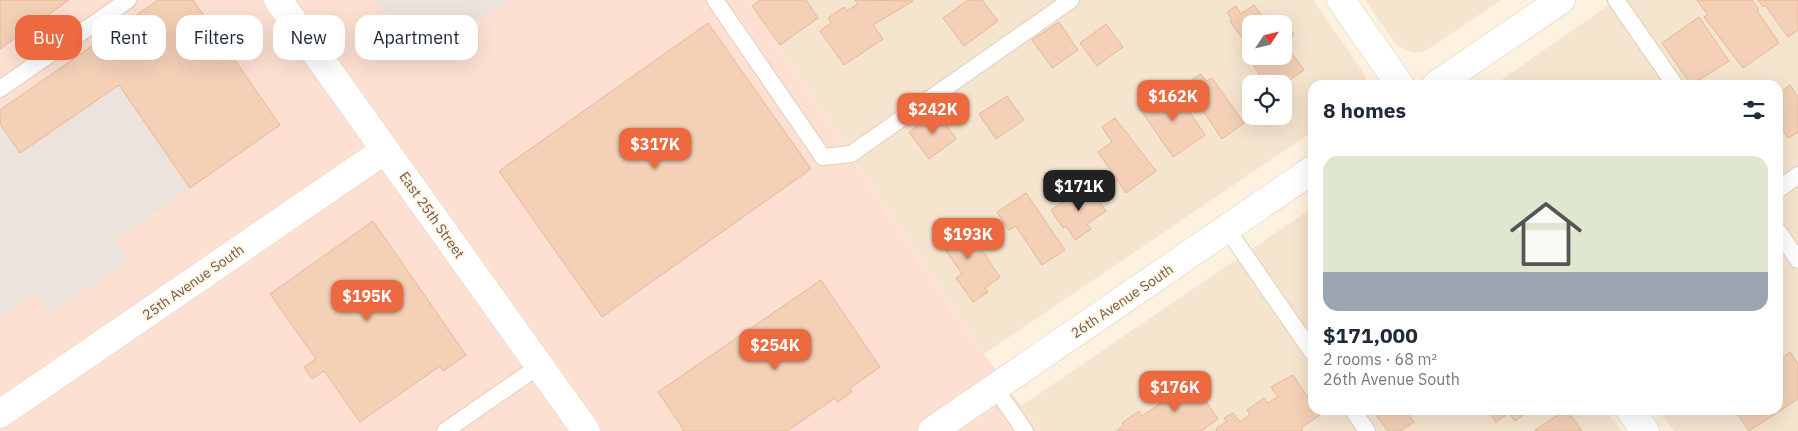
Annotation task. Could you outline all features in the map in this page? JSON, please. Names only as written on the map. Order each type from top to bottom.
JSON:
[{"type":"street","name":"East 25th Street","points":[[278,0],[586,431]]},
{"type":"street","points":[[1341,0],[1397,80]]},
{"type":"street","points":[[1443,80],[1561,0]]},
{"type":"street","name":"25th Avenue South","points":[[0,414],[385,150]]},
{"type":"street","name":"26th Avenue South","points":[[932,431],[1308,173]]},
{"type":"street","points":[[1634,415],[1645,431]]},
{"type":"lane","points":[[0,89],[128,0]]},
{"type":"lane","points":[[715,0],[823,157],[850,154],[1071,0]]},
{"type":"lane","points":[[1616,0],[1672,80]]},
{"type":"lane","points":[[1783,186],[1798,175]]},
{"type":"lane","points":[[1228,229],[1308,346]]},
{"type":"lane","points":[[1783,238],[1798,260]]},
{"type":"lane","points":[[445,431],[539,366]]},
{"type":"lane","points":[[995,388],[1026,431]]},
{"type":"lane","points":[[1356,415],[1367,431]]},
{"type":"shaded area","points":[[0,0],[746,0],[984,354],[1039,431],[0,431]]},
{"type":"shaded area","points":[[375,0],[509,0],[478,21],[478,15],[386,15]]},
{"type":"shaded area","points":[[746,0],[1313,0],[1366,76],[1366,80],[1308,80],[1308,135],[984,354]]},
{"type":"shaded area","points":[[1365,0],[1501,0],[1427,50],[1413,53],[1397,46]]},
{"type":"shaded area","points":[[1616,0],[1798,0],[1798,431],[1674,431],[1663,415],[1783,415],[1783,80],[1501,80]]},
{"type":"shaded area","points":[[119,85],[190,188],[115,241],[129,261],[49,314],[34,293],[0,317],[0,124],[20,153]]},
{"type":"shaded area","points":[[1308,211],[1308,415],[1610,415],[1621,431],[1039,431],[1021,406]]},
{"type":"building","points":[[0,0],[69,0],[48,15],[15,15],[15,38],[0,49]]},
{"type":"building","points":[[158,0],[193,0],[203,15],[176,15],[176,60],[235,60],[280,125],[190,188],[119,85],[20,153],[0,124],[0,110],[72,60],[82,60],[82,53],[92,46],[92,60],[166,60],[166,15],[136,15]]},
{"type":"building","points":[[760,0],[806,0],[818,18],[780,45],[752,6]]},
{"type":"building","points":[[855,0],[913,1],[873,25],[883,39],[844,65],[820,31],[831,23],[828,18],[844,7],[847,11],[858,4]]},
{"type":"building","points":[[968,0],[982,0],[998,21],[964,46],[943,18]]},
{"type":"building","points":[[1697,0],[1752,0],[1759,10],[1757,11],[1779,43],[1743,68],[1704,17],[1708,15]]},
{"type":"building","points":[[1758,0],[1798,0],[1798,30],[1788,37],[1765,5],[1763,7]]},
{"type":"building","points":[[1254,5],[1261,15],[1242,15],[1242,38],[1230,21],[1232,20],[1227,12],[1236,6],[1241,14]]},
{"type":"building","points":[[1699,17],[1729,61],[1699,80],[1688,80],[1662,43]]},
{"type":"building","points":[[1059,22],[1078,50],[1052,68],[1032,40]]},
{"type":"building","points":[[708,23],[811,169],[602,317],[499,171]]},
{"type":"building","points":[[1106,24],[1123,47],[1097,66],[1080,43]]},
{"type":"building","points":[[1292,53],[1304,70],[1292,78],[1292,75],[1260,75],[1253,65],[1292,65]]},
{"type":"building","points":[[1201,74],[1206,81],[1212,78],[1242,120],[1242,124],[1222,139],[1185,84]]},
{"type":"building","points":[[1790,85],[1798,97],[1798,132],[1788,138],[1783,130],[1783,90]]},
{"type":"building","points":[[1173,87],[1205,135],[1173,157],[1140,109]]},
{"type":"building","points":[[1007,96],[1024,120],[996,139],[979,114]]},
{"type":"building","points":[[937,112],[956,139],[929,159],[909,132]]},
{"type":"building","points":[[1115,118],[1156,171],[1126,193],[1098,152],[1112,142],[1102,127]]},
{"type":"building","points":[[1088,185],[1106,211],[1087,224],[1091,229],[1075,240],[1066,226],[1063,228],[1051,210]]},
{"type":"building","points":[[1026,193],[1065,250],[1042,265],[1016,226],[1009,230],[997,212]]},
{"type":"building","points":[[961,219],[1000,277],[985,288],[988,292],[973,302],[956,278],[962,274],[936,236]]},
{"type":"building","points":[[373,221],[466,355],[443,371],[440,366],[360,422],[324,371],[312,379],[304,367],[316,359],[270,294]]},
{"type":"building","points":[[821,280],[880,367],[850,388],[852,392],[838,402],[835,398],[787,431],[682,431],[684,430],[658,392]]},
{"type":"building","points":[[1790,352],[1798,364],[1798,399],[1783,409],[1783,357]]},
{"type":"building","points":[[1293,375],[1308,398],[1308,415],[1320,415],[1301,428],[1303,431],[1217,431],[1216,429],[1227,421],[1224,418],[1233,413],[1240,422],[1250,415],[1247,410],[1264,398],[1268,403],[1278,397],[1271,387]]},
{"type":"building","points":[[1191,379],[1218,419],[1201,431],[1116,431],[1124,425],[1122,423],[1139,411],[1142,416],[1164,401],[1161,396],[1177,384],[1179,387]]},
{"type":"building","points":[[1376,415],[1409,415],[1414,422],[1400,431],[1388,431]]},
{"type":"building","points":[[1491,415],[1506,415],[1496,422]]},
{"type":"building","points":[[1510,415],[1523,415],[1515,421]]},
{"type":"building","points":[[1558,415],[1571,415],[1582,431],[1534,431]]},
{"type":"building","points":[[1738,415],[1774,415],[1749,431]]}]
